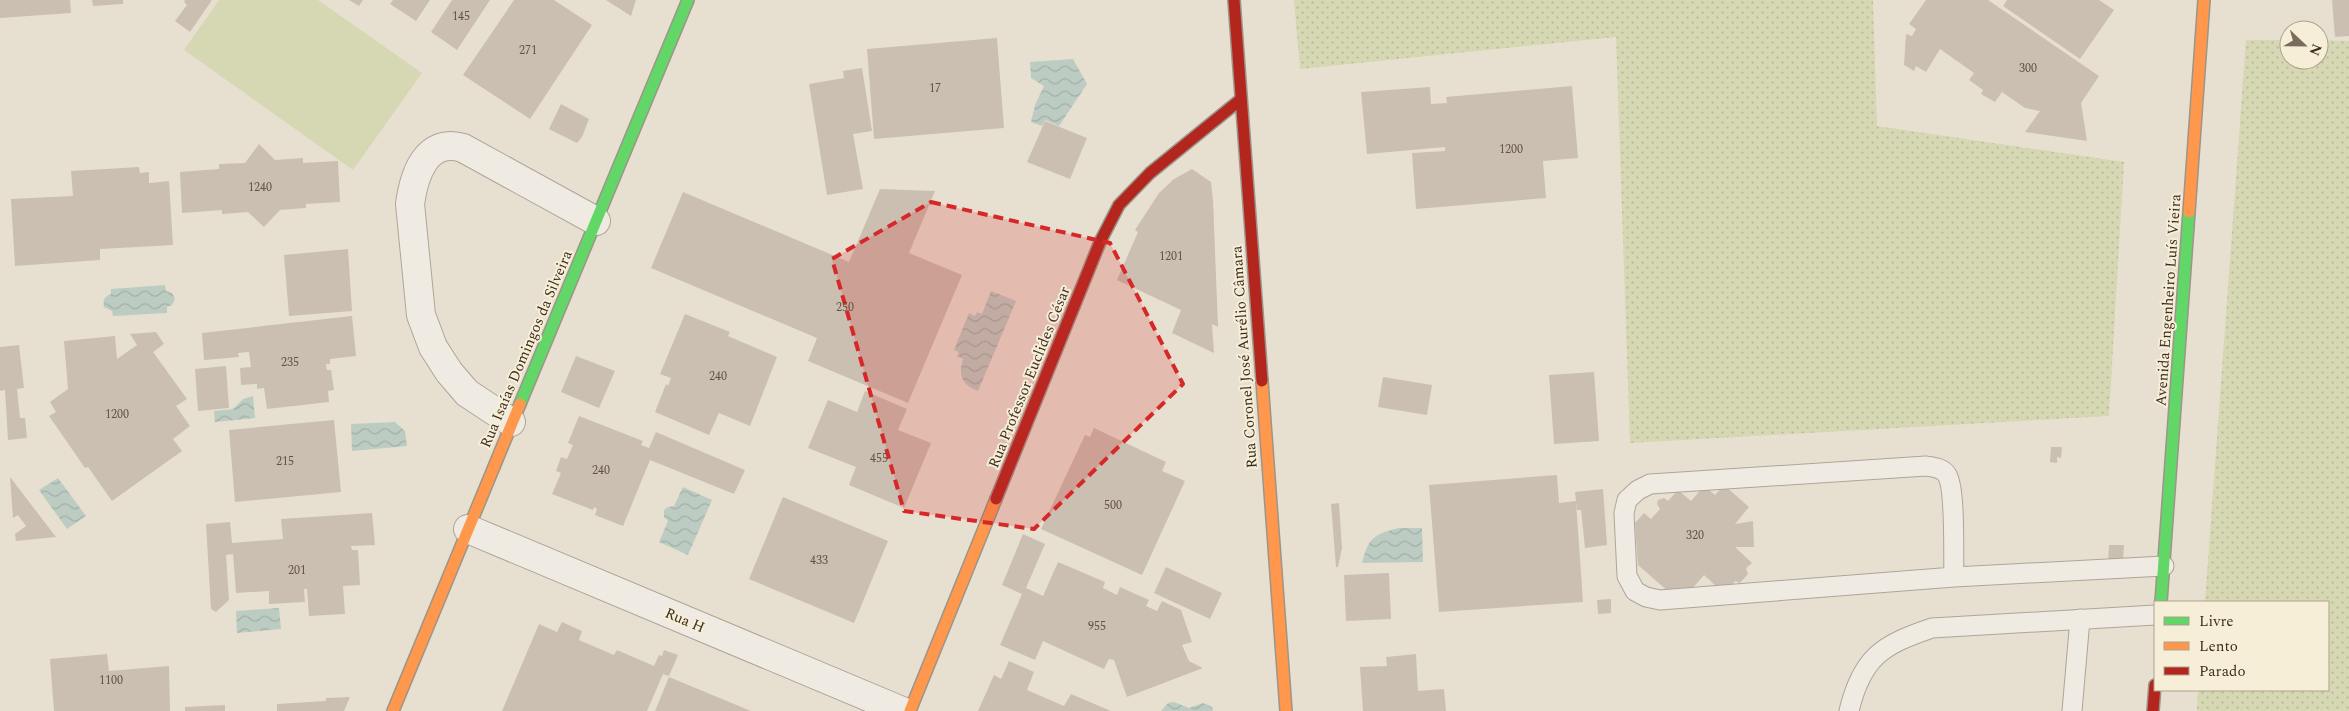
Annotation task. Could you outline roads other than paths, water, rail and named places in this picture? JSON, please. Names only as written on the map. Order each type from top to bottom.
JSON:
[{"type":"street","name":"Rua Isaías Domingos da Silveira","points":[[393,711],[511,422],[688,0]]},
{"type":"street","name":"Rua Coronel José Aurélio Câmara","points":[[1234,0],[1286,711]]},
{"type":"street","name":"Avenida Engenheiro Luís Vieira","points":[[2161,601],[2204,0]]},
{"type":"street","name":"Rua Professor Euclides César","points":[[910,711],[1100,242],[1119,205],[1150,174],[1240,100]]},
{"type":"street","points":[[511,422],[467,393],[449,372],[433,347],[420,315],[410,204],[412,187],[419,168],[429,154],[440,147],[452,145],[463,148],[596,221]]},
{"type":"street","name":"Rua H","points":[[468,529],[902,711]]},
{"type":"street","points":[[2153,711],[2155,691]]},
{"type":"lane","points":[[1954,577],[1951,490],[1947,475],[1938,468],[1926,466],[1650,484],[1638,490],[1627,500],[1624,513],[1627,576],[1635,591],[1660,600],[1954,577],[2164,566]]},
{"type":"lane","points":[[1849,711],[1854,689],[1871,660],[1897,640],[1932,628],[2154,615]]},
{"type":"lane","points":[[2072,711],[2080,618]]},
{"type":"water","points":[[1073,59],[1087,84],[1059,126],[1045,120],[1042,126],[1031,122],[1035,105],[1044,86],[1031,78],[1030,62]]},
{"type":"water","points":[[165,285],[166,291],[172,293],[175,299],[172,305],[167,307],[167,313],[113,316],[112,311],[104,307],[104,299],[111,294],[111,289]]},
{"type":"water","points":[[991,291],[1016,301],[978,391],[968,386],[963,379],[961,370],[963,359],[957,356],[959,352],[954,350],[969,313],[975,316],[977,312],[982,314]]},
{"type":"water","points":[[253,396],[255,418],[215,422],[214,411],[233,409],[243,399]]},
{"type":"water","points":[[395,422],[405,431],[407,446],[352,451],[351,424]]},
{"type":"water","points":[[58,478],[86,516],[67,529],[39,490]]},
{"type":"water","points":[[683,487],[712,500],[688,555],[659,542],[668,521],[664,517],[664,510],[674,506]]},
{"type":"water","points":[[1399,528],[1422,528],[1423,562],[1362,563],[1373,538],[1384,532]]},
{"type":"water","points":[[279,608],[281,629],[237,633],[236,611]]},
{"type":"water","points":[[1174,702],[1189,708],[1203,703],[1212,707],[1213,711],[1161,711],[1168,703]]}]
